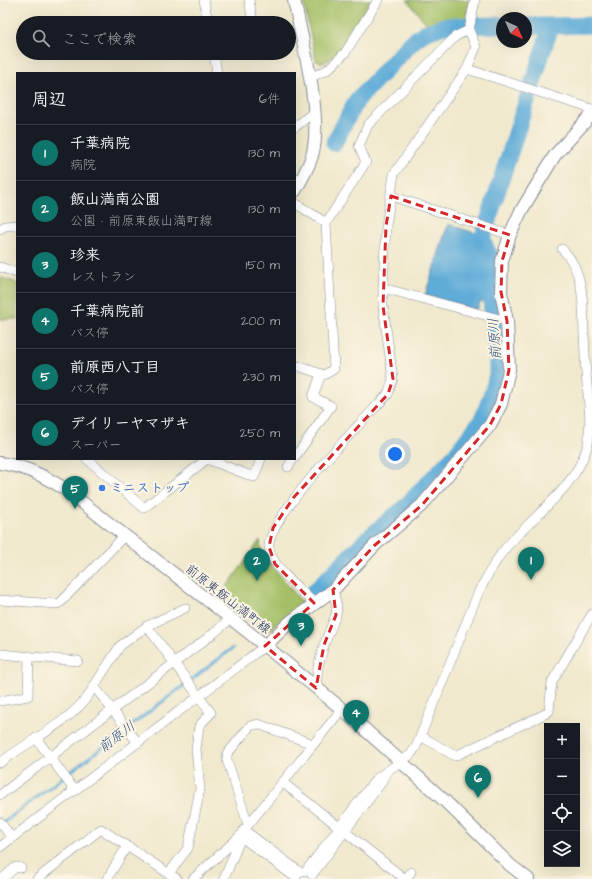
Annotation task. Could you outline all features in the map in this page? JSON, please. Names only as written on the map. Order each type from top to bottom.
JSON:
[{"type":"street","points":[[204,0],[207,16]]},
{"type":"street","points":[[249,0],[252,16]]},
{"type":"street","points":[[294,0],[309,78],[314,112],[315,140],[313,153],[305,174],[296,189]]},
{"type":"street","points":[[309,78],[327,70],[345,53],[378,0]]},
{"type":"street","points":[[314,603],[275,564],[269,547],[273,528],[294,497],[388,394],[393,379],[383,306],[383,288],[386,226],[394,174],[467,69],[476,47],[469,30],[475,0]]},
{"type":"street","points":[[296,368],[324,375],[334,369],[326,223],[366,162],[359,146],[368,125],[456,36],[469,30]]},
{"type":"street","points":[[215,60],[217,72]]},
{"type":"street","points":[[467,69],[592,109]]},
{"type":"street","points":[[296,126],[314,112]]},
{"type":"street","points":[[0,847],[138,744],[265,646],[290,622],[333,590],[375,545],[422,505],[490,425],[501,404],[509,370],[507,321],[501,292],[502,261],[510,235],[524,213],[555,155],[592,114]]},
{"type":"street","points":[[391,196],[510,235]]},
{"type":"street","points":[[296,204],[326,223]]},
{"type":"street","points":[[0,229],[5,226],[16,224]]},
{"type":"street","points":[[244,830],[304,876],[342,829],[376,779],[410,755],[421,736],[479,591],[490,572],[504,550],[574,476],[588,444],[590,416],[582,293],[574,265],[562,249]]},
{"type":"street","points":[[0,267],[16,274]]},
{"type":"street","points":[[383,288],[507,321]]},
{"type":"street","points":[[296,455],[331,406],[313,398],[321,374]]},
{"type":"street","points":[[88,460],[144,508],[206,460]]},
{"type":"street","points":[[210,460],[254,477],[261,460]]},
{"type":"street","points":[[288,467],[293,460]]},
{"type":"street","name":"前原東飯山満町線","points":[[0,463],[24,462],[34,471],[65,489],[125,535],[342,709],[401,760],[510,865],[528,879]]},
{"type":"street","points":[[0,600],[57,604],[61,602],[125,535]]},
{"type":"street","points":[[316,688],[318,667],[322,652],[336,616],[337,606],[333,590]]},
{"type":"street","points":[[0,763],[18,748],[61,721],[84,702],[120,646],[148,626],[184,608]]},
{"type":"street","points":[[0,795],[175,663],[230,619]]},
{"type":"street","points":[[421,736],[455,756],[546,714],[549,711],[552,682],[590,619]]},
{"type":"street","points":[[148,626],[211,712],[199,726],[196,750],[200,789],[188,848],[169,873]]},
{"type":"street","points":[[0,654],[78,661]]},
{"type":"street","points":[[0,701],[28,696],[29,656]]},
{"type":"street","points":[[94,686],[138,744]]},
{"type":"street","points":[[193,879],[244,830],[342,709]]},
{"type":"street","points":[[224,879],[244,830],[244,814],[227,760],[227,754],[250,726],[258,724],[313,744]]},
{"type":"street","points":[[36,738],[75,791]]},
{"type":"street","points":[[282,782],[407,877]]},
{"type":"street","points":[[0,822],[12,838]]},
{"type":"street","points":[[34,879],[101,829],[177,879]]},
{"type":"street","points":[[107,879],[127,846]]},
{"type":"street","points":[[2,879],[16,867],[21,868]]},
{"type":"highlighted area","points":[[391,196],[510,235],[502,261],[501,292],[507,321],[509,370],[501,404],[490,425],[422,505],[375,545],[333,590],[336,615],[324,645],[316,688],[265,646],[314,603],[275,564],[269,547],[273,528],[294,497],[388,394],[393,379],[383,306],[386,226]]},
{"type":"green space","points":[[303,0],[371,0],[344,45],[330,59],[323,63],[316,61]]},
{"type":"green space","points":[[407,0],[469,0],[465,23],[443,24],[430,28]]},
{"type":"green space","points":[[0,277],[16,283],[16,319],[0,319]]},
{"type":"green space","points":[[260,540],[261,552],[303,604],[277,623],[270,631],[258,627],[221,595]]},
{"type":"water","points":[[448,224],[478,234],[477,247],[487,267],[488,301],[480,302],[477,310],[425,295]]},
{"type":"waterway","name":"前原川","points":[[334,143],[357,100],[412,42],[424,33],[444,26],[496,25]]},
{"type":"waterway","name":"前原川","points":[[312,594],[367,539],[403,509],[455,455],[482,420],[493,391],[497,375],[497,358],[490,290],[492,262],[482,239],[551,26],[592,25]]},
{"type":"waterway","name":"前原川","points":[[532,26],[551,26]]},
{"type":"waterway","name":"前原川","points":[[3,823],[233,648]]},
{"type":"place","name":"ミニストップ","points":[[102,488]]},
{"type":"place","name":"前原西八丁目","points":[[75,509]]},
{"type":"place","name":"千葉病院","points":[[531,580]]},
{"type":"place","name":"飯山満南公園","points":[[257,581]]},
{"type":"place","name":"珍来","points":[[301,646]]},
{"type":"place","name":"千葉病院前","points":[[356,733]]},
{"type":"place","name":"デイリーヤマザキ","points":[[478,798]]}]
